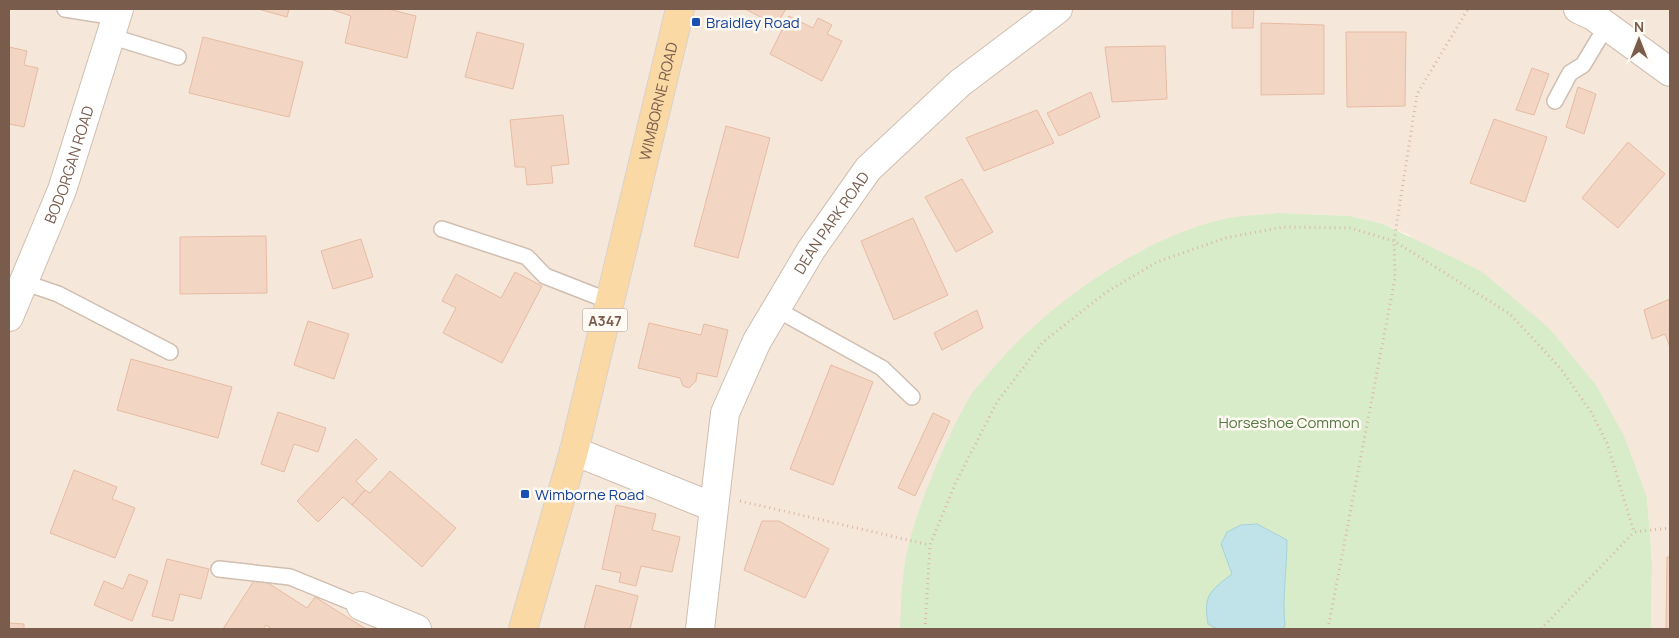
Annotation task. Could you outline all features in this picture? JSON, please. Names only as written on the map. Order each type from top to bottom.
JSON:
[{"type":"main road","name":"WIMBORNE ROAD","points":[[523,629],[574,451],[680,9]]},
{"type":"street","name":"DEAN PARK ROAD","points":[[700,629],[725,413],[757,341],[811,250],[868,169],[960,83],[1058,9]]},
{"type":"street","points":[[1578,9],[1607,25],[1670,72]]},
{"type":"street","name":"BODORGAN ROAD","points":[[9,317],[62,190],[115,21]]},
{"type":"street","points":[[574,451],[714,501]]},
{"type":"street","points":[[362,606],[417,629]]},
{"type":"lane","points":[[65,9],[115,21],[178,57]]},
{"type":"lane","points":[[1555,100],[1570,73],[1583,65],[1607,25]]},
{"type":"lane","points":[[442,229],[526,257],[546,276],[610,301]]},
{"type":"lane","points":[[23,282],[58,294],[170,352]]},
{"type":"lane","points":[[776,309],[882,368],[912,396]]},
{"type":"lane","points":[[220,569],[290,577],[362,606]]},
{"type":"path","points":[[1328,629],[1395,278],[1394,241],[1417,94],[1468,9]]},
{"type":"path","points":[[925,629],[930,545],[955,484],[997,402],[1042,344],[1105,293],[1157,262],[1225,238],[1283,227],[1350,228],[1394,241],[1510,314],[1560,369],[1591,412],[1607,443],[1634,532]]},
{"type":"path","points":[[714,501],[930,545]]},
{"type":"path","points":[[1541,629],[1634,532],[1670,528]]},
{"type":"shaded area","points":[[9,9],[1670,9],[1670,629],[1651,629],[1652,563],[1647,497],[1409,235],[1383,224],[1350,216],[1278,213],[1229,219],[1188,231],[1114,267],[1056,308],[909,544],[900,629],[9,629]]},
{"type":"green space","name":"Horseshoe Common","points":[[1278,213],[1350,216],[1383,224],[1481,271],[1549,328],[1596,385],[1624,436],[1647,497],[1652,563],[1651,629],[900,629],[902,586],[907,553],[914,526],[934,470],[970,396],[1011,348],[1066,299],[1097,277],[1163,240],[1196,227],[1229,218]]},
{"type":"water","points":[[1257,524],[1287,540],[1284,604],[1285,626],[1283,629],[1217,629],[1208,624],[1208,600],[1213,590],[1232,574],[1221,544],[1227,532],[1241,525]]},
{"type":"building","points":[[258,9],[289,9],[287,17]]},
{"type":"building","points":[[330,9],[388,9],[416,16],[407,58],[345,43],[351,16]]},
{"type":"building","points":[[745,9],[786,9],[776,25]]},
{"type":"building","points":[[1232,9],[1254,9],[1253,28],[1232,28]]},
{"type":"building","points":[[789,16],[813,28],[818,18],[832,25],[827,34],[842,41],[822,81],[770,54]]},
{"type":"building","points":[[1261,23],[1324,25],[1324,94],[1261,95]]},
{"type":"building","points":[[477,32],[524,44],[513,89],[465,77]]},
{"type":"building","points":[[1346,32],[1406,32],[1405,106],[1347,107]]},
{"type":"building","points":[[203,37],[303,62],[289,117],[189,93]]},
{"type":"building","points":[[1165,46],[1167,99],[1112,102],[1105,47]]},
{"type":"building","points":[[9,47],[27,51],[24,65],[38,68],[24,127],[9,124]]},
{"type":"building","points":[[1532,68],[1549,74],[1534,115],[1516,110]]},
{"type":"building","points":[[1578,87],[1596,94],[1584,134],[1566,127]]},
{"type":"building","points":[[1091,92],[1100,117],[1059,136],[1047,113]]},
{"type":"building","points":[[1037,110],[1054,143],[984,171],[966,138]]},
{"type":"building","points":[[563,115],[569,164],[551,166],[553,183],[527,185],[525,167],[515,167],[510,120]]},
{"type":"building","points":[[1494,119],[1547,137],[1525,202],[1470,183]]},
{"type":"building","points":[[726,126],[770,138],[738,258],[694,246]]},
{"type":"building","points":[[1628,142],[1665,174],[1618,228],[1582,198]]},
{"type":"building","points":[[962,179],[993,232],[956,252],[925,197]]},
{"type":"building","points":[[913,218],[948,295],[894,320],[861,241]]},
{"type":"building","points":[[266,236],[267,293],[180,294],[180,237]]},
{"type":"building","points":[[361,239],[373,277],[333,289],[321,251]]},
{"type":"building","points":[[515,272],[542,286],[502,363],[443,333],[456,308],[442,301],[456,274],[501,298]]},
{"type":"building","points":[[1670,299],[1670,347],[1665,334],[1652,339],[1644,310]]},
{"type":"building","points":[[977,310],[983,328],[942,350],[934,333]]},
{"type":"building","points":[[308,321],[349,334],[334,379],[294,365]]},
{"type":"building","points":[[649,323],[701,335],[704,324],[728,330],[717,377],[697,373],[696,381],[689,388],[683,386],[680,378],[638,368]]},
{"type":"building","points":[[131,359],[232,387],[218,438],[117,410]]},
{"type":"building","points":[[831,365],[873,382],[833,485],[790,469]]},
{"type":"building","points":[[278,412],[326,428],[318,452],[294,444],[284,472],[261,464]]},
{"type":"building","points":[[933,413],[950,421],[915,496],[898,488]]},
{"type":"building","points":[[356,439],[377,459],[356,481],[365,490],[352,505],[343,497],[318,522],[297,501]]},
{"type":"building","points":[[74,470],[117,487],[112,499],[135,508],[115,558],[50,533]]},
{"type":"building","points":[[390,471],[456,528],[422,567],[352,505],[365,490],[370,493]]},
{"type":"building","points":[[616,505],[656,514],[652,530],[680,537],[672,572],[641,566],[636,586],[619,582],[621,573],[602,569]]},
{"type":"building","points":[[762,521],[779,521],[829,549],[805,598],[744,570]]},
{"type":"building","points":[[1667,557],[1670,557],[1670,629],[1666,629]]},
{"type":"building","points":[[167,559],[209,569],[201,599],[180,594],[173,621],[152,616]]},
{"type":"building","points":[[129,574],[148,581],[132,621],[94,605],[104,581],[123,589]]},
{"type":"building","points":[[257,576],[307,608],[315,597],[366,629],[272,629],[266,625],[263,629],[223,629]]},
{"type":"building","points":[[596,585],[638,596],[630,629],[584,629]]},
{"type":"building","points":[[9,623],[24,624],[24,629],[9,629]]},
{"type":"place","name":"Braidley Road","points":[[696,22]]},
{"type":"place","name":"Wimborne Road","points":[[525,494]]}]
